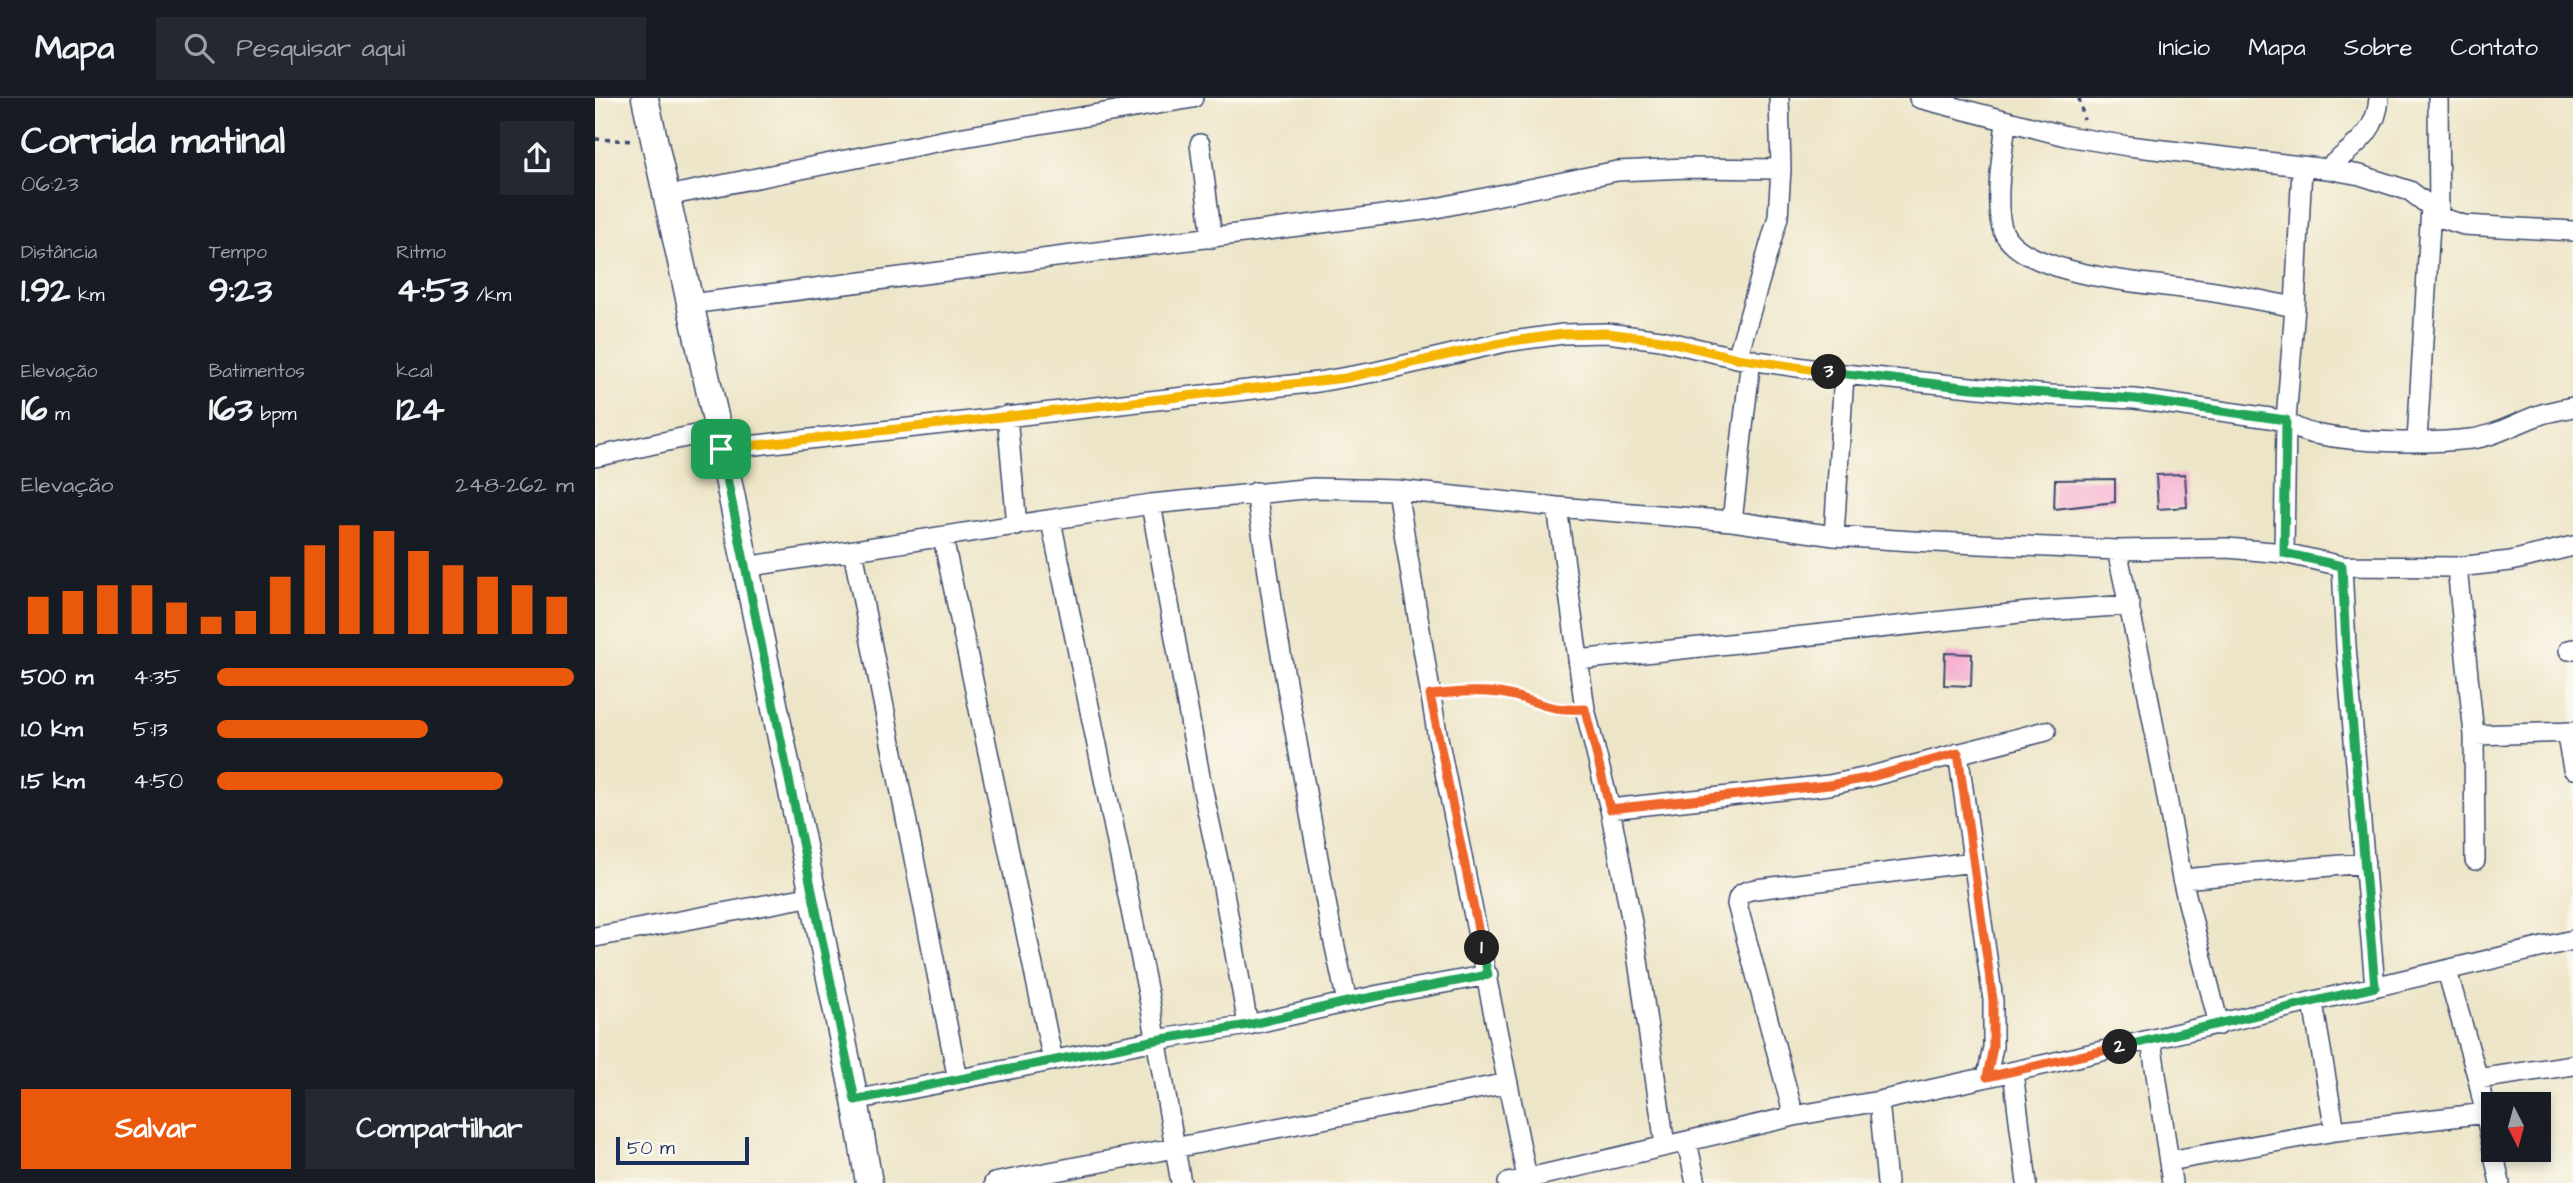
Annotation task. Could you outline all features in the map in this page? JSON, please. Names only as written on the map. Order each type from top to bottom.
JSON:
[{"type":"street","points":[[645,98],[720,440],[855,1100],[869,1183]]},
{"type":"street","points":[[1731,521],[1744,358],[1778,217],[1781,169],[1779,98]]},
{"type":"street","points":[[1919,98],[2066,136],[2128,146],[2327,169],[2389,182],[2410,191],[2435,212],[2464,225],[2573,231]]},
{"type":"street","points":[[2327,169],[2368,133],[2378,115],[2379,98]]},
{"type":"street","points":[[2417,441],[2435,212],[2438,98]]},
{"type":"street","points":[[667,196],[946,140],[1183,99]]},
{"type":"street","points":[[2006,121],[1999,192],[2002,229],[2013,244],[2032,256],[2070,271],[2136,284],[2200,290],[2295,307]]},
{"type":"street","points":[[1200,144],[1212,238]]},
{"type":"street","points":[[2284,553],[2286,420],[2302,167]]},
{"type":"street","points":[[690,304],[1431,209],[1617,171],[1687,168],[1781,169]]},
{"type":"street","points":[[595,457],[720,440],[1007,416],[1345,378],[1506,342],[1563,334],[1607,333],[1661,340],[1744,358],[1844,374],[1985,389],[2135,399],[2286,420],[2298,430],[2353,439],[2472,439],[2501,432],[2541,414],[2573,407]]},
{"type":"street","points":[[1834,536],[1844,374]]},
{"type":"street","points":[[1007,416],[1017,526]]},
{"type":"street","points":[[745,567],[1151,504],[1314,488],[1397,490],[1557,508],[1731,521],[1834,536],[2117,550],[2227,548],[2284,553],[2342,566],[2457,567],[2511,561],[2573,546]]},
{"type":"street","points":[[1397,490],[1430,695],[1528,1181]]},
{"type":"street","points":[[1256,492],[1277,632],[1330,924],[1347,1002]]},
{"type":"street","points":[[1151,504],[1248,1025]]},
{"type":"street","points":[[1557,508],[1585,709],[1610,809],[1634,933],[1665,1145]]},
{"type":"street","points":[[1051,521],[1156,1040],[1181,1183]]},
{"type":"street","points":[[943,538],[1053,1061]]},
{"type":"street","points":[[2117,550],[2182,879],[2219,1025]]},
{"type":"street","points":[[853,551],[958,1080]]},
{"type":"street","points":[[2342,566],[2346,646],[2375,987]]},
{"type":"street","points":[[2457,567],[2474,735],[2475,860]]},
{"type":"street","points":[[1578,660],[2029,612],[2130,605]]},
{"type":"street","points":[[1610,809],[1829,785],[1868,778],[2046,732]]},
{"type":"street","points":[[2474,735],[2570,732],[2573,769]]},
{"type":"street","points":[[1958,753],[1995,1023],[1987,1077]]},
{"type":"street","points":[[1794,1116],[1737,898],[1742,892],[1756,889],[1973,863]]},
{"type":"street","points":[[2182,879],[2365,863]]},
{"type":"street","points":[[595,937],[813,896]]},
{"type":"street","points":[[1508,1183],[1528,1181],[1665,1145],[1794,1116],[1879,1101],[2219,1025],[2573,940]]},
{"type":"street","points":[[2447,971],[2481,1092]]},
{"type":"street","points":[[855,1100],[1156,1040],[1248,1025],[1347,1002],[1488,975]]},
{"type":"street","points":[[2313,1003],[2335,1131]]},
{"type":"street","points":[[2151,1040],[2172,1183]]},
{"type":"street","points":[[2478,1079],[2573,1065]]},
{"type":"street","points":[[2013,1072],[2027,1183]]},
{"type":"street","points":[[994,1183],[1508,1083]]},
{"type":"street","points":[[1879,1101],[1887,1183]]},
{"type":"street","points":[[2169,1161],[2335,1131],[2481,1114]]},
{"type":"street","points":[[1686,1142],[1696,1183]]},
{"type":"street","points":[[2496,1162],[2500,1183]]},
{"type":"path","points":[[595,139],[654,141]]},
{"type":"path","points":[[1430,695],[1491,692],[1513,695],[1548,708],[1585,709]]},
{"type":"building","points":[[2185,474],[2187,507],[2158,509],[2156,475]]},
{"type":"building","points":[[2115,479],[2115,502],[2054,509],[2055,480]]},
{"type":"building","points":[[1945,653],[1972,654],[1971,686],[1944,685]]},
{"type":"route","points":[[1607,333],[1661,340],[1737,358],[1844,374],[2049,395],[2135,399],[2286,420],[2284,553],[2342,566],[2346,646],[2375,987],[1987,1077],[1995,1023],[1993,1000],[1958,753],[1868,778],[1829,785],[1610,809],[1585,709],[1548,708],[1513,695],[1491,692],[1453,693],[1430,695],[1488,975],[1379,995],[1248,1025],[1156,1040],[855,1100],[721,449],[1318,382],[1506,342],[1563,334],[1607,333]]}]
